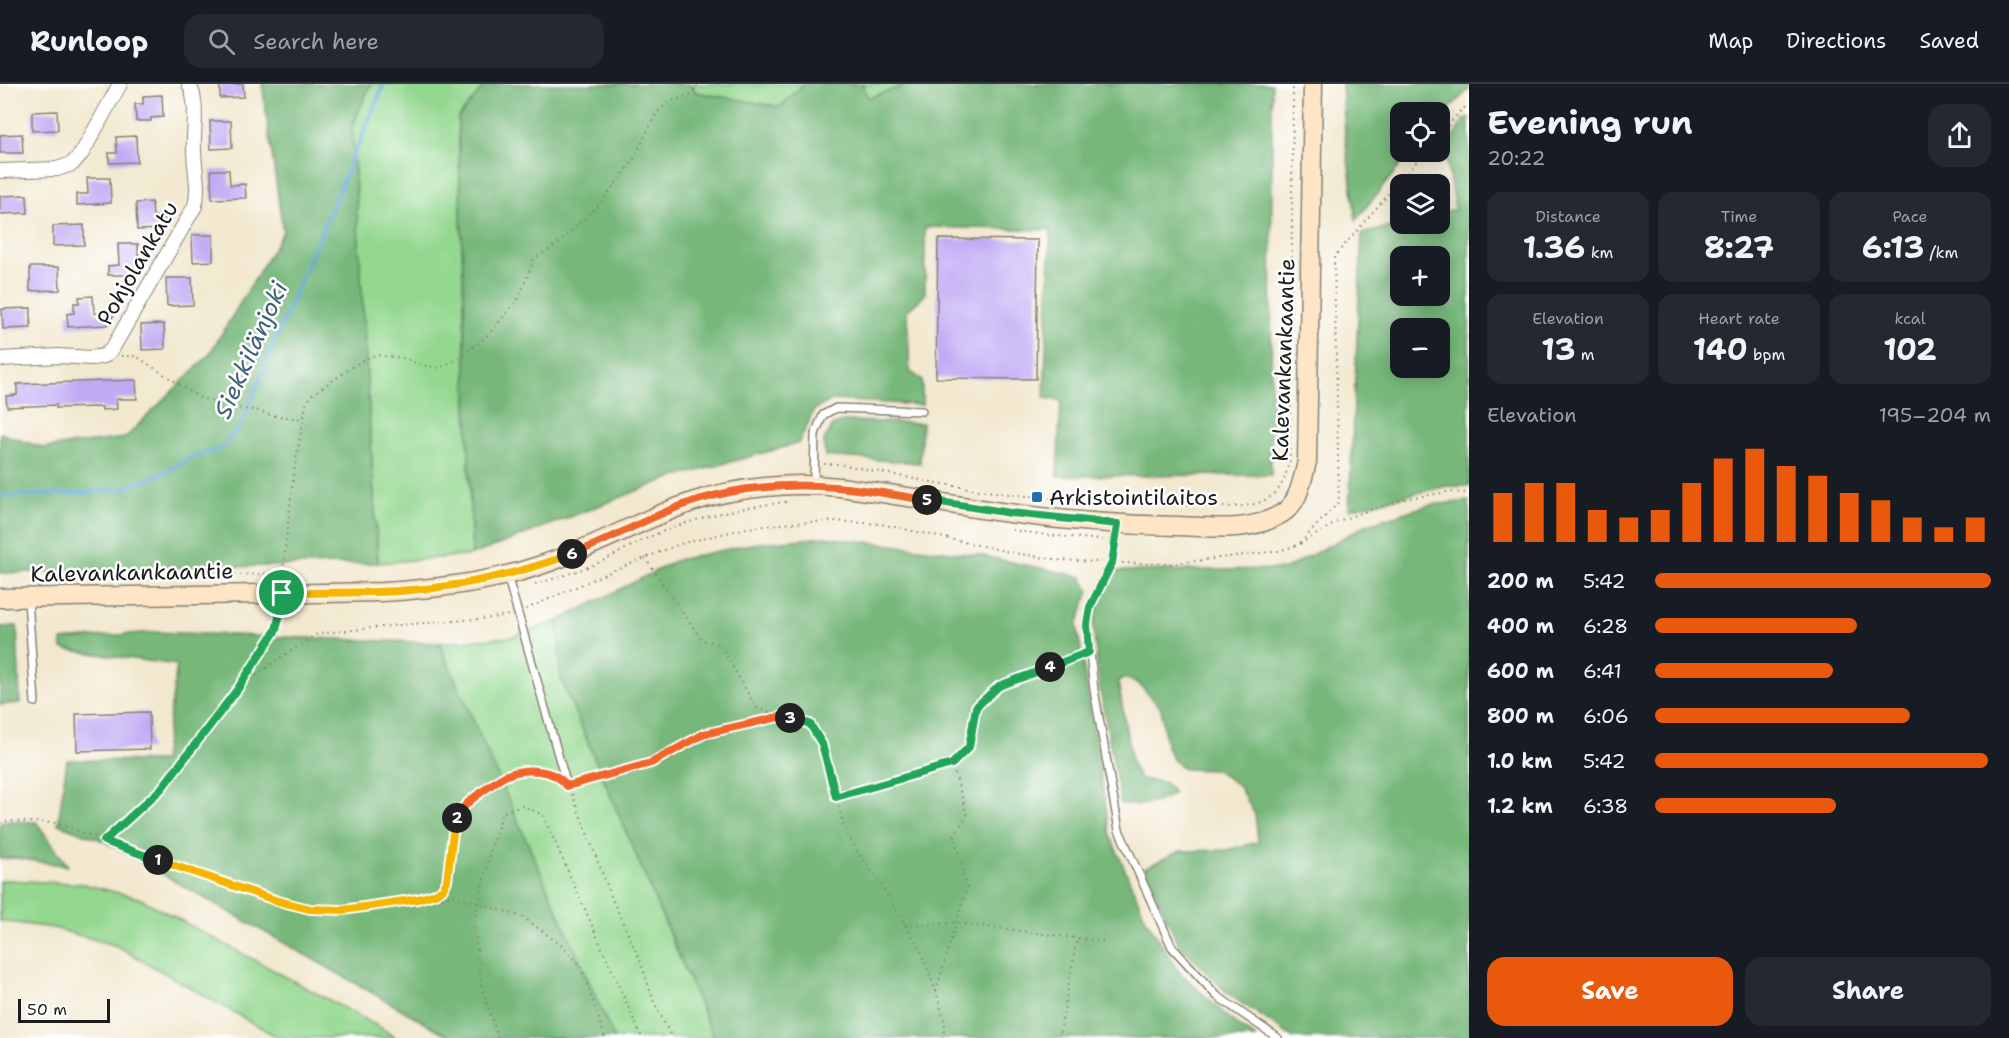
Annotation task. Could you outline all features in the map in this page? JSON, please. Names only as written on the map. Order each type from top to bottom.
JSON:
[{"type":"street","points":[[0,171],[57,169],[72,164],[82,153],[120,84]]},
{"type":"street","name":"Pohjolankatu","points":[[0,359],[58,356],[92,358],[104,356],[112,349],[195,206],[198,195],[194,150],[195,119],[193,92],[189,84]]},
{"type":"street","name":"Kalevankankaantie","points":[[0,598],[411,590],[477,582],[509,582],[536,567],[584,550],[694,501],[787,485],[837,487],[1011,513],[1118,532],[1234,528],[1259,524],[1284,513],[1298,495],[1307,462],[1313,84]]},
{"type":"lane","points":[[814,486],[815,434],[823,415],[836,408],[922,411]]},
{"type":"lane","points":[[1118,532],[1112,563],[1090,607],[1087,624],[1089,652],[1119,830],[1172,947],[1217,996],[1278,1038]]},
{"type":"lane","points":[[509,582],[567,786]]},
{"type":"lane","points":[[28,597],[35,702]]},
{"type":"path","points":[[104,841],[161,789],[237,690],[276,630],[281,609],[282,574],[294,471],[303,418],[310,394],[363,360],[375,356],[403,358],[421,365],[439,368],[455,360],[485,338],[518,300],[534,259],[556,244],[600,204],[633,161],[657,112],[671,101],[691,95],[698,84]]},
{"type":"path","points":[[814,463],[839,464],[946,484],[1037,497],[1202,506],[1244,506],[1263,501],[1276,492],[1284,482],[1290,459],[1293,84]]},
{"type":"path","points":[[1450,124],[1462,110],[1469,106]]},
{"type":"path","points":[[1298,545],[1339,502],[1334,257],[1416,162]]},
{"type":"path","points":[[104,356],[135,356],[200,398],[270,415],[303,418]]},
{"type":"path","points":[[237,690],[317,634],[399,624],[492,618],[518,613],[680,544],[747,528],[834,521],[881,524],[1014,553],[1059,560],[1170,564],[1252,556],[1278,551],[1298,545],[1341,520],[1404,499],[1447,492],[1469,493]]},
{"type":"path","points":[[509,582],[554,579],[600,562],[651,536],[692,520],[752,506],[787,502]]},
{"type":"path","points":[[1008,529],[1046,535],[1118,532]]},
{"type":"path","points":[[645,558],[702,640],[720,644],[756,708],[810,724],[822,744],[846,834],[920,949],[945,1023],[943,1038]]},
{"type":"path","points":[[198,575],[282,574]]},
{"type":"path","points":[[836,797],[952,764],[969,747],[976,707],[999,686],[1089,652]]},
{"type":"path","points":[[567,786],[651,763],[704,734],[783,716]]},
{"type":"path","points":[[936,991],[967,887],[954,836],[967,815],[952,764]]},
{"type":"path","points":[[343,910],[418,899],[443,889],[447,881],[454,825],[459,813],[473,798],[504,776],[520,771],[551,773],[562,780],[571,792],[613,901],[640,960],[654,1002],[672,1038]]},
{"type":"path","points":[[498,1038],[481,985],[474,925],[490,852],[503,812],[523,806],[543,815],[642,1038]]},
{"type":"path","points":[[0,823],[9,821],[55,822],[278,901],[310,909],[343,910],[414,906],[452,895],[524,917],[561,945],[581,966],[606,1038]]},
{"type":"path","points":[[905,925],[956,923],[1108,942]]},
{"type":"path","points":[[1059,1038],[1077,938]]},
{"type":"green space","points":[[262,84],[371,84],[352,126],[378,563],[0,573],[0,433],[43,448],[125,438],[209,355],[283,232]]},
{"type":"green space","points":[[371,84],[486,84],[458,118],[472,555],[378,563],[352,126]]},
{"type":"green space","points":[[486,84],[693,84],[695,92],[780,107],[804,84],[862,84],[868,98],[910,84],[1272,84],[1271,475],[1057,476],[1061,400],[1044,398],[1051,230],[925,227],[925,295],[907,311],[910,371],[922,380],[922,405],[832,400],[814,410],[799,443],[665,480],[472,555],[458,118]]},
{"type":"green space","points":[[693,84],[804,84],[780,107],[694,92]]},
{"type":"green space","points":[[862,84],[910,84],[868,98]]},
{"type":"green space","points":[[1342,84],[1469,84],[1469,89],[1450,108],[1450,102],[1390,102],[1390,162],[1403,162],[1393,174],[1390,174],[1390,178],[1356,220],[1345,135]]},
{"type":"green space","points":[[1469,117],[1469,486],[1447,486],[1349,509],[1362,234],[1390,227],[1390,234],[1450,234],[1450,210],[1455,209],[1447,162],[1450,162],[1450,144],[1464,119]]},
{"type":"green space","points":[[845,421],[922,423],[920,463],[825,456],[824,440],[833,425]]},
{"type":"green space","points":[[1469,501],[1469,1038],[1294,1038],[1228,994],[1178,943],[1144,868],[1180,851],[1227,850],[1258,842],[1255,814],[1238,785],[1216,770],[1184,769],[1173,759],[1166,745],[1161,708],[1138,683],[1124,678],[1118,681],[1132,764],[1140,779],[1164,782],[1174,793],[1149,804],[1121,804],[1100,689],[1093,625],[1096,609],[1115,571],[1286,569],[1368,524],[1429,505]]},
{"type":"green space","points":[[824,537],[978,555],[1082,577],[1089,591],[1077,625],[1110,835],[1147,921],[1178,971],[1239,1027],[1256,1038],[714,1038],[561,679],[558,621],[677,560],[751,544]]},
{"type":"green space","points":[[558,621],[561,679],[714,1038],[613,1038],[439,643],[511,637]]},
{"type":"green space","points":[[17,626],[20,703],[0,705],[0,627]]},
{"type":"green space","points":[[154,632],[439,643],[614,1038],[452,1038],[104,841],[58,824],[67,760],[163,761],[177,665],[62,649],[62,640]]},
{"type":"green space","points":[[36,822],[68,866],[15,858],[0,859],[0,823]]},
{"type":"green space","points":[[0,881],[83,884],[139,898],[396,1038],[279,1038],[117,946],[54,928],[0,921]]},
{"type":"building","points":[[220,84],[243,84],[244,97],[220,98]]},
{"type":"building","points":[[162,95],[163,117],[151,118],[151,121],[136,121],[135,104],[143,104],[143,96]]},
{"type":"building","points":[[57,111],[58,130],[32,131],[32,112]]},
{"type":"building","points":[[210,121],[231,121],[232,148],[211,149]]},
{"type":"building","points":[[22,134],[23,153],[0,153],[0,135]]},
{"type":"building","points":[[136,136],[137,162],[109,163],[109,153],[117,153],[116,137]]},
{"type":"building","points":[[211,170],[229,170],[230,185],[245,184],[246,198],[212,199]]},
{"type":"building","points":[[87,178],[110,178],[111,203],[77,205],[77,194],[88,194]]},
{"type":"building","points":[[27,195],[28,213],[0,214],[0,196]]},
{"type":"building","points":[[152,202],[153,217],[165,216],[165,229],[137,230],[136,203]]},
{"type":"building","points":[[84,225],[84,245],[53,246],[53,226]]},
{"type":"building","points":[[192,235],[213,235],[213,261],[193,262]]},
{"type":"building","points":[[938,239],[1038,240],[1036,379],[936,378]]},
{"type":"building","points":[[118,244],[138,244],[139,275],[108,275],[108,266],[119,265]]},
{"type":"building","points":[[30,267],[59,267],[60,290],[30,291]]},
{"type":"building","points":[[166,278],[192,278],[193,305],[167,306]]},
{"type":"building","points":[[93,296],[94,313],[115,313],[107,325],[68,327],[67,314],[74,313],[74,303],[79,303],[79,297]]},
{"type":"building","points":[[31,308],[31,328],[3,329],[2,309]]},
{"type":"building","points":[[164,324],[165,349],[142,350],[141,325]]},
{"type":"building","points":[[136,380],[137,399],[116,399],[117,409],[56,408],[56,405],[7,407],[6,396],[17,395],[17,384]]},
{"type":"building","points":[[149,712],[150,749],[77,751],[76,714]]},
{"type":"waterway","name":"Siekkilänjoki","points":[[0,496],[84,493],[121,489],[159,475],[188,459],[223,448],[244,420],[268,357],[384,84]]},
{"type":"place","name":"Arkistointilaitos","points":[[1037,497]]},
{"type":"route","points":[[787,485],[837,487],[1011,513],[1118,524],[1112,563],[1090,607],[1087,624],[1089,652],[999,686],[976,707],[969,747],[952,764],[836,797],[822,744],[810,724],[783,716],[704,734],[651,763],[567,786],[551,773],[520,771],[504,776],[473,798],[459,813],[454,825],[447,881],[443,889],[418,899],[343,910],[310,909],[278,901],[104,841],[161,789],[237,690],[276,630],[282,593],[383,592],[477,582],[536,567],[584,550],[694,501],[728,493],[787,485]]}]
